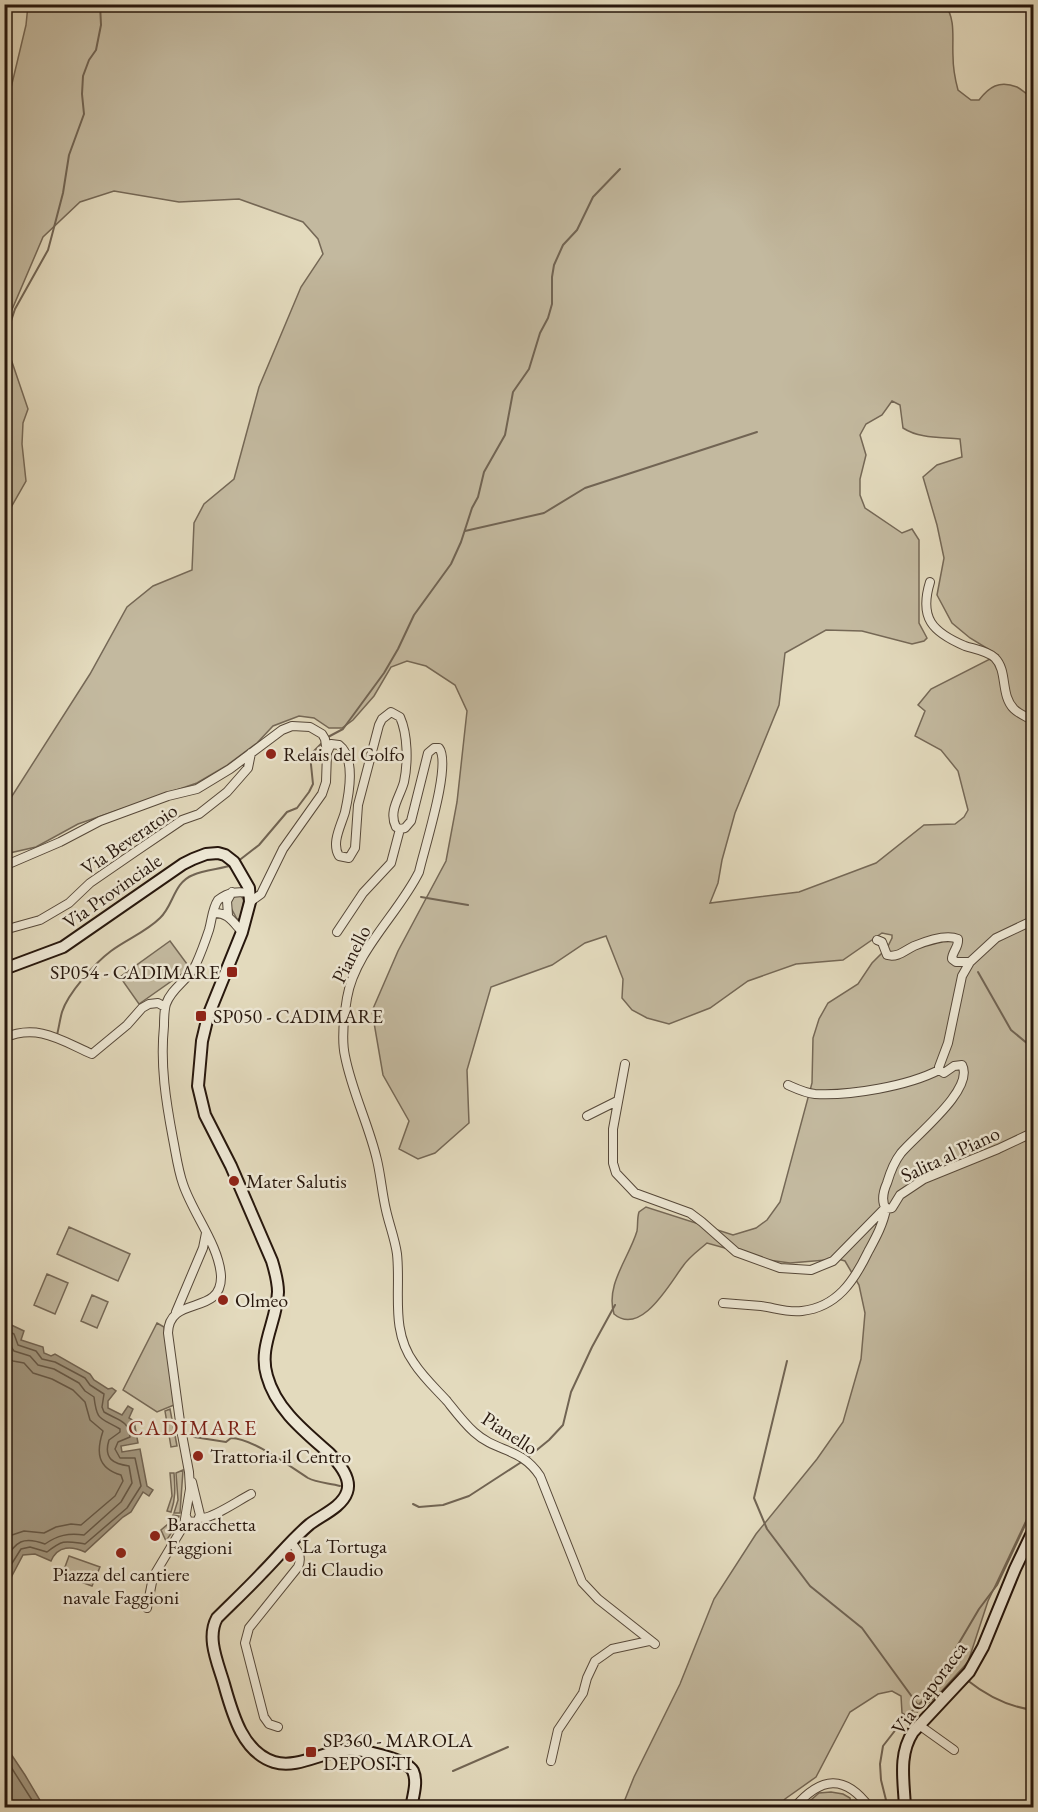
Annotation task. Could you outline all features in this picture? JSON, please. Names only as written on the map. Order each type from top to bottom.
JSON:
[{"type":"main road","name":"Via Provinciale","points":[[4,969],[63,947],[183,864],[206,854],[225,855],[237,866],[250,897]]},
{"type":"main road","points":[[250,897],[242,933],[208,1016],[199,1068],[200,1099],[263,1240],[276,1275],[277,1305],[266,1344],[267,1378],[282,1407],[334,1458],[345,1473],[348,1489],[343,1500],[291,1542],[217,1618],[213,1625],[213,1646],[225,1688],[244,1738],[263,1756],[275,1762],[296,1763],[349,1750],[400,1761],[412,1770],[415,1780],[411,1808]]},
{"type":"main road","name":"Via Caporacca","points":[[905,1808],[903,1755],[907,1741],[969,1672],[983,1647],[1034,1529]]},
{"type":"street","points":[[930,582],[925,603],[932,625],[965,646],[992,655],[1000,666],[1008,701],[1014,709],[1034,721]]},
{"type":"street","points":[[327,753],[331,744],[339,745],[346,753],[349,764],[346,803],[335,845],[339,856],[349,858],[355,848],[358,805],[379,725],[391,711],[400,717],[405,735],[404,780],[392,815],[396,827],[400,829],[391,863],[363,893],[337,933]]},
{"type":"street","points":[[4,866],[60,842],[100,821],[168,796],[197,789],[230,769],[282,730],[302,726],[310,727],[322,734],[325,739],[326,782],[322,794],[283,849],[261,894],[250,897],[232,892],[218,900],[209,931],[194,968],[172,992],[165,1006],[162,1040],[165,1100],[182,1183],[219,1263],[221,1278],[218,1290],[210,1299],[176,1312]]},
{"type":"street","name":"Pianello","points":[[400,829],[405,828],[411,821],[428,753],[434,748],[439,748],[444,760],[442,780],[419,872],[356,972],[347,996],[344,1038],[345,1055],[377,1160],[386,1210],[397,1251],[400,1338],[415,1365],[474,1432],[496,1446],[525,1458],[532,1464],[540,1476],[582,1582],[598,1599],[652,1642],[612,1649],[595,1661],[583,1693],[558,1730],[550,1761]]},
{"type":"street","name":"Via Beveratoio","points":[[4,930],[40,920],[69,903],[90,883],[126,858],[182,820],[199,814],[227,792],[248,768],[251,753]]},
{"type":"street","points":[[232,892],[227,901],[228,915],[242,933]]},
{"type":"street","points":[[213,913],[228,915]]},
{"type":"street","points":[[788,1085],[813,1094],[845,1093],[910,1082],[939,1070],[948,1043],[962,976],[970,962],[996,938],[1034,920]]},
{"type":"street","points":[[877,940],[882,942],[887,956],[893,957],[915,945],[952,936],[958,942],[952,954],[954,961],[970,962]]},
{"type":"street","points":[[4,1038],[21,1031],[46,1034],[92,1054],[127,1025],[142,1008],[158,1003],[165,1006]]},
{"type":"street","name":"Salita al Piano","points":[[625,1064],[613,1129],[616,1173],[635,1193],[690,1213],[736,1252],[780,1268],[811,1270],[825,1266],[833,1261],[886,1209],[892,1208],[900,1195],[924,1179],[1034,1132]]},
{"type":"street","name":"Salita al Piano","points":[[886,1209],[883,1194],[899,1156],[954,1097],[964,1076],[962,1065],[954,1066],[944,1073],[939,1070]]},
{"type":"street","points":[[586,1116],[617,1101]]},
{"type":"street","points":[[723,1303],[788,1311],[816,1309],[827,1305],[840,1295],[855,1278],[878,1232],[886,1209]]},
{"type":"street","points":[[186,1516],[192,1523],[199,1520],[200,1515],[181,1429],[168,1333],[169,1322],[176,1312],[203,1248],[206,1232]]},
{"type":"street","points":[[147,1608],[153,1577],[184,1525],[190,1488],[189,1472]]},
{"type":"street","points":[[200,1515],[203,1518],[213,1516],[251,1494]]},
{"type":"street","points":[[278,1727],[269,1724],[264,1717],[245,1643],[249,1628],[298,1567],[300,1554],[291,1542]]},
{"type":"street","points":[[920,1725],[954,1750]]},
{"type":"street","points":[[794,1808],[800,1800],[817,1788],[834,1782],[848,1785],[860,1794],[870,1808]]},
{"type":"shaded area","points":[[28,5],[945,5],[951,16],[953,29],[953,65],[958,90],[971,100],[979,100],[991,88],[1005,84],[1017,87],[1033,97],[1034,667],[1031,671],[1034,676],[1033,1506],[988,1601],[968,1662],[937,1696],[916,1713],[907,1716],[902,1713],[901,1696],[892,1691],[878,1694],[850,1712],[816,1777],[785,1799],[778,1807],[622,1807],[634,1777],[680,1684],[714,1599],[756,1534],[817,1459],[843,1422],[861,1359],[865,1313],[859,1285],[845,1261],[838,1259],[790,1263],[768,1260],[707,1243],[688,1260],[654,1305],[634,1319],[624,1319],[614,1314],[613,1293],[615,1282],[637,1231],[639,1212],[646,1207],[733,1235],[756,1228],[767,1220],[780,1202],[812,1083],[813,1038],[819,1019],[828,1003],[858,984],[872,963],[887,948],[892,935],[882,933],[843,960],[796,964],[748,981],[710,1008],[669,1024],[647,1018],[632,1010],[622,998],[623,979],[606,936],[585,943],[552,965],[491,987],[467,1070],[469,1123],[435,1153],[418,1159],[399,1149],[409,1121],[383,1075],[372,1011],[398,951],[446,861],[457,802],[467,711],[455,685],[426,666],[407,661],[391,667],[374,696],[353,720],[342,728],[329,728],[314,718],[299,716],[273,726],[257,743],[226,766],[197,783],[78,824],[36,847],[5,854],[5,807],[90,674],[127,607],[153,586],[192,570],[194,523],[204,504],[234,479],[259,387],[301,287],[323,254],[318,239],[303,222],[239,199],[179,202],[114,191],[80,202],[43,237],[8,319],[11,359],[28,409],[23,423],[22,444],[26,481],[5,518],[4,117],[26,25]],"holes":[[[892,401],[900,405],[903,428],[910,432],[923,436],[960,439],[962,457],[937,465],[923,477],[944,558],[937,595],[952,623],[970,638],[998,655],[931,689],[918,705],[925,711],[915,736],[941,750],[958,771],[968,810],[964,817],[955,824],[924,825],[876,863],[799,892],[710,903],[718,883],[735,813],[779,705],[785,653],[826,630],[862,631],[912,644],[927,638],[919,623],[919,540],[912,529],[902,533],[865,508],[860,495],[860,479],[866,455],[860,435],[866,424],[882,415]]]},
{"type":"shaded area","points":[[235,896],[241,896],[244,900],[240,919],[237,919],[230,906]]},
{"type":"shaded area","points":[[170,941],[190,968],[139,1004],[120,977]]},
{"type":"shaded area","points":[[69,1227],[130,1254],[118,1281],[57,1254]]},
{"type":"shaded area","points":[[47,1274],[68,1283],[55,1314],[34,1305]]},
{"type":"shaded area","points":[[92,1295],[108,1302],[97,1328],[81,1321]]},
{"type":"shaded area","points":[[157,1323],[164,1327],[174,1405],[157,1412],[123,1390]]},
{"type":"shaded area","points":[[170,1409],[177,1446],[171,1447],[165,1411]]},
{"type":"shaded area","points":[[183,1470],[180,1513],[174,1513],[178,1500],[176,1473]]},
{"type":"shaded area","points":[[170,1473],[174,1473],[175,1488],[171,1512],[167,1511],[172,1496]]},
{"type":"shaded area","points":[[173,1515],[179,1516],[176,1526],[166,1541],[161,1530]]},
{"type":"shaded area","points":[[69,1556],[100,1567],[92,1586],[62,1575]]},
{"type":"shaded area","points":[[831,1792],[850,1798],[851,1807],[803,1807],[819,1793]]},
{"type":"water","points":[[5,1322],[24,1331],[21,1340],[43,1347],[44,1353],[51,1356],[55,1354],[90,1374],[94,1380],[108,1389],[112,1388],[116,1391],[108,1401],[108,1408],[122,1415],[128,1406],[133,1409],[129,1418],[134,1421],[138,1443],[121,1446],[122,1452],[140,1449],[147,1486],[153,1490],[149,1496],[143,1492],[131,1512],[85,1552],[66,1548],[57,1552],[51,1561],[35,1554],[23,1555],[5,1589]]},
{"type":"water","points":[[5,1745],[25,1775],[44,1807],[5,1807]]},
{"type":"waterway","points":[[4,342],[15,309],[48,250],[63,193],[69,155],[84,114],[83,76],[96,50],[101,25],[100,4]]},
{"type":"waterway","points":[[328,737],[343,729],[384,673],[414,615],[451,564],[478,497],[484,472],[505,435],[513,392],[529,369],[540,333],[548,318],[552,304],[554,265],[563,245],[577,230],[593,197],[620,169]]},
{"type":"waterway","points":[[465,531],[544,513],[585,488],[757,432]]},
{"type":"waterway","points":[[237,862],[259,845],[287,812],[297,808],[309,792],[313,784],[310,755],[324,741]]},
{"type":"waterway","points":[[57,1035],[65,1004],[97,963],[160,918],[177,889],[186,879],[202,872],[233,865]]},
{"type":"waterway","points":[[421,897],[468,905]]},
{"type":"waterway","points":[[978,972],[1011,1030],[1034,1049]]},
{"type":"waterway","points":[[527,1458],[563,1425],[571,1392],[615,1305]]},
{"type":"waterway","points":[[787,1361],[754,1498],[767,1529],[810,1586],[862,1628],[918,1705]]},
{"type":"waterway","points":[[194,1437],[226,1442],[231,1438],[240,1439],[260,1447],[312,1480],[340,1486]]},
{"type":"waterway","points":[[413,1504],[419,1507],[443,1505],[469,1496],[523,1461]]},
{"type":"waterway","points":[[888,1808],[881,1780],[880,1764],[883,1746],[904,1719],[952,1669],[956,1648],[979,1609],[997,1585],[1034,1506]]},
{"type":"waterway","points":[[967,1680],[998,1700],[1034,1710]]},
{"type":"waterway","points":[[453,1771],[508,1747]]},
{"type":"place","name":"Relais del Golfo","points":[[271,754]]},
{"type":"place","name":"SP054 - CADIMARE","points":[[232,972]]},
{"type":"place","name":"SP050 - CADIMARE","points":[[201,1016]]},
{"type":"place","name":"Mater Salutis","points":[[234,1181]]},
{"type":"place","name":"Olmeo","points":[[223,1300]]},
{"type":"place","name":"Trattoria il Centro","points":[[198,1456]]},
{"type":"place","name":"Baracchetta Faggioni","points":[[155,1536]]},
{"type":"place","name":"Piazza del cantiere navale Faggioni","points":[[121,1553]]},
{"type":"place","name":"La Tortuga di Claudio","points":[[290,1557]]},
{"type":"place","name":"SP360 - MAROLA DEPOSITI","points":[[311,1752]]},
{"type":"district","name":"CADIMARE","points":[[193,1427]]}]
